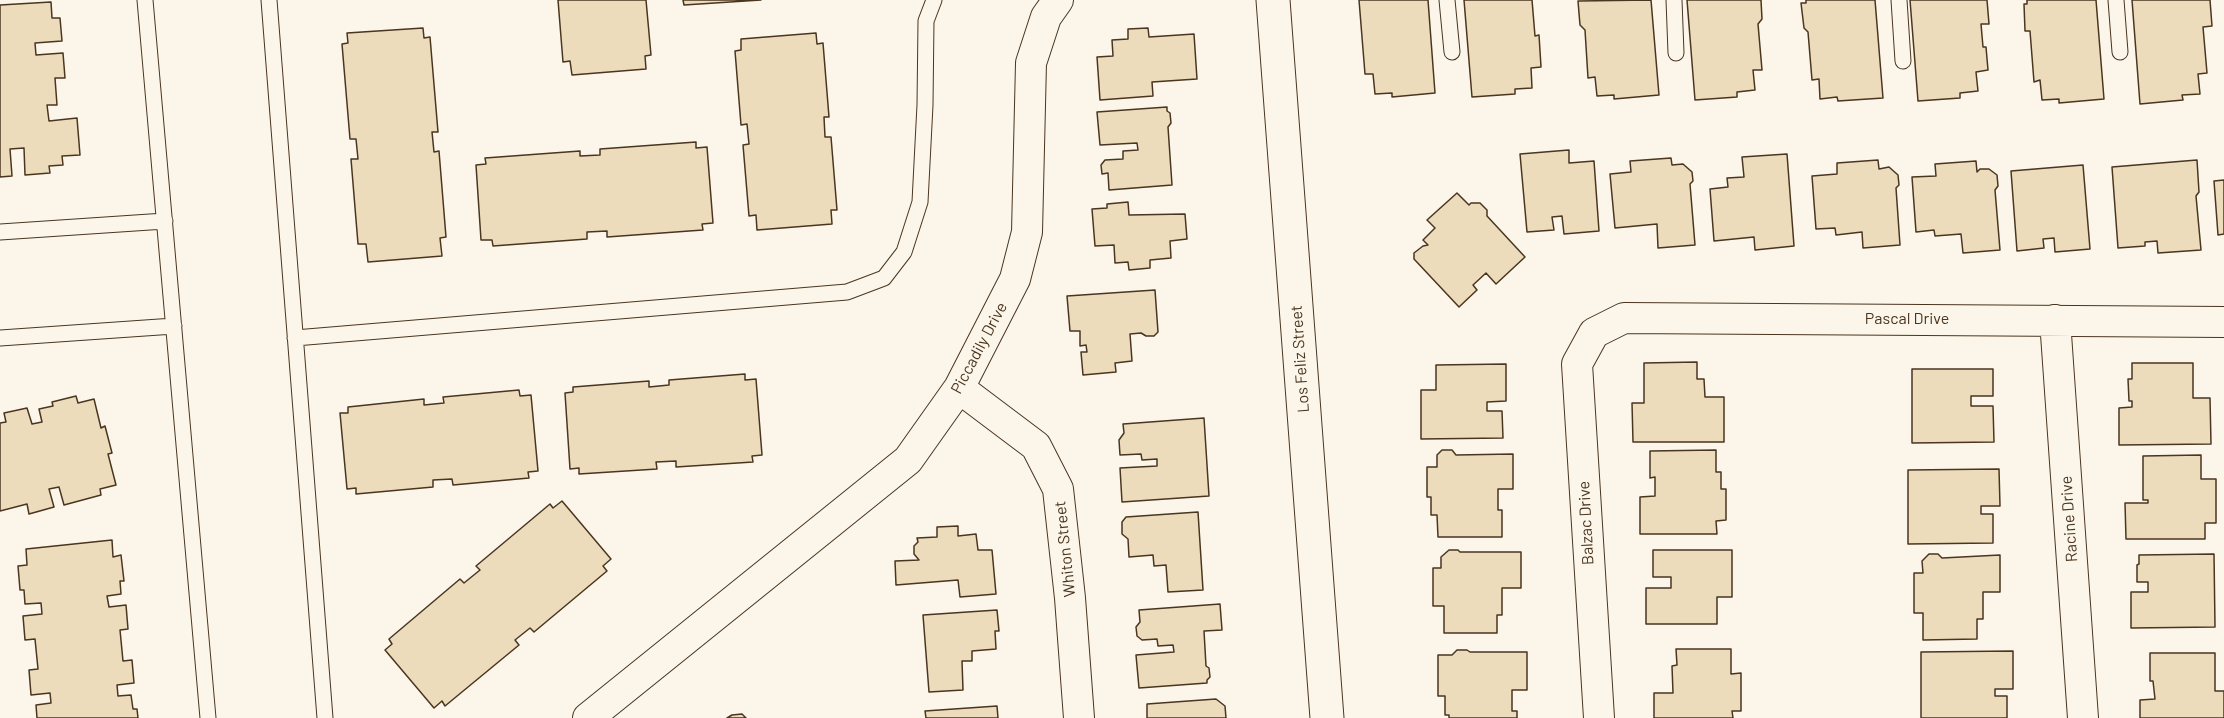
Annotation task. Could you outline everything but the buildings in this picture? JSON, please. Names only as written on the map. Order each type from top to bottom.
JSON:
[{"type":"street","name":"Piccadily Drive","points":[[588,718],[908,459],[959,388],[1015,279],[1027,232],[1031,63],[1046,17],[1058,0]]},
{"type":"street","name":"Los Feliz Street","points":[[1273,0],[1327,718]]},
{"type":"street","name":"Pascal Drive","points":[[1594,333],[1624,318],[2224,322]]},
{"type":"street","name":"Racine Drive","points":[[2055,320],[2083,718]]},
{"type":"street","name":"Balzac Drive","points":[[1594,333],[1577,364],[1599,718]]},
{"type":"street","name":"Whiton Street","points":[[959,388],[1036,446],[1058,489],[1070,598],[1079,718]]},
{"type":"street","points":[[624,689],[627,718]]},
{"type":"lane","points":[[145,0],[208,718]]},
{"type":"lane","points":[[269,0],[325,718]]},
{"type":"lane","points":[[295,338],[847,292],[884,278],[904,252],[920,202],[926,21],[934,0]]},
{"type":"lane","points":[[1447,0],[1452,52]]},
{"type":"lane","points":[[1674,0],[1676,53]]},
{"type":"lane","points":[[1899,0],[1903,61]]},
{"type":"lane","points":[[2116,0],[2120,52]]},
{"type":"lane","points":[[0,232],[165,222]]},
{"type":"lane","points":[[0,338],[174,326]]}]
